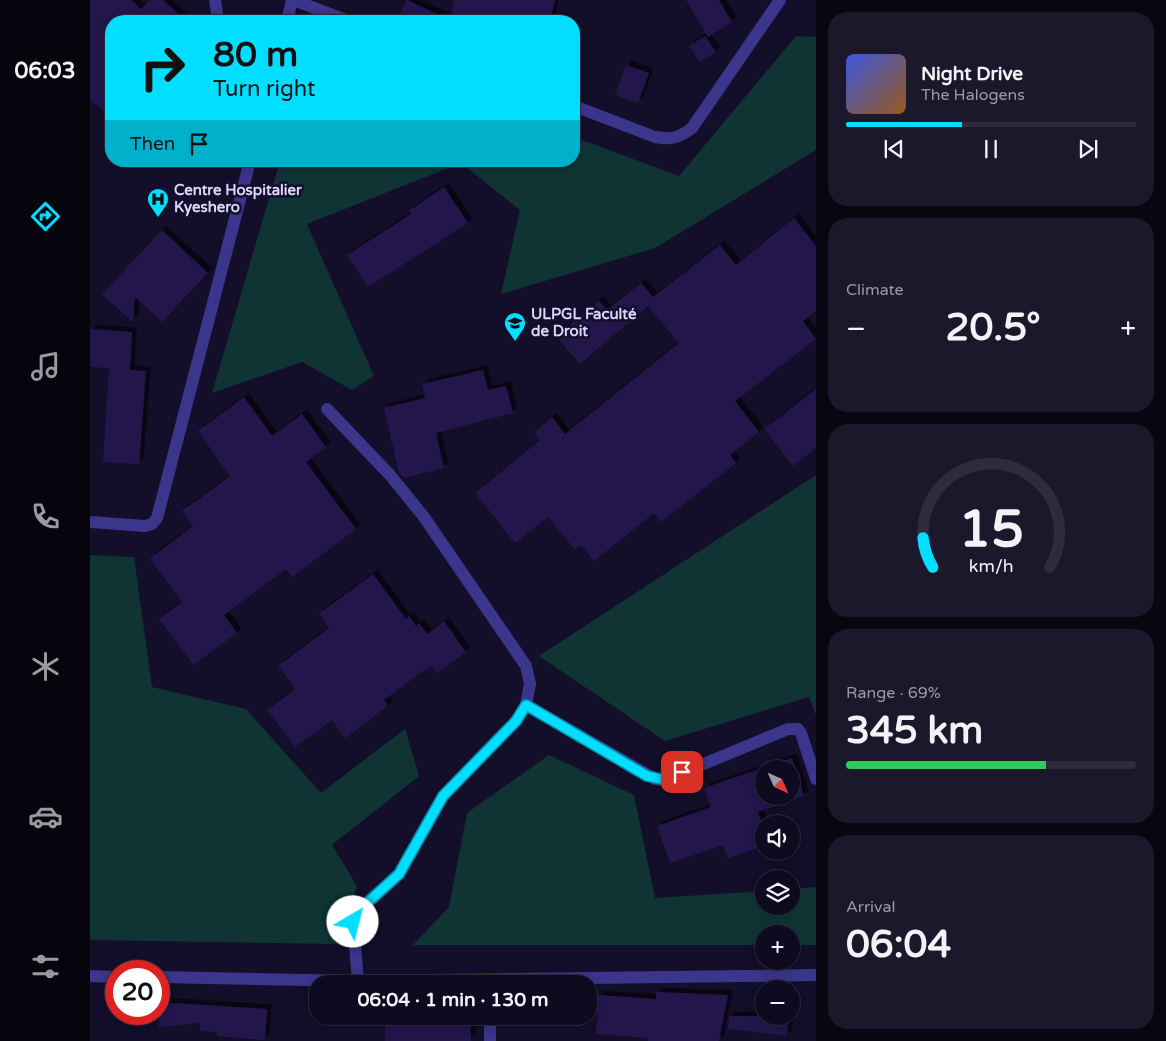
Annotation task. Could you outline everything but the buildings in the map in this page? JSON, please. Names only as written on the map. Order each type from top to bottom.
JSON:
[{"type":"street","points":[[215,0],[217,15]]},
{"type":"street","points":[[289,15],[293,0],[333,15]]},
{"type":"street","points":[[580,108],[654,137],[668,140],[681,136],[692,128],[780,0]]},
{"type":"street","points":[[90,522],[145,526],[152,524],[157,518],[248,167]]},
{"type":"street","points":[[327,410],[390,475],[424,516],[526,666],[530,684],[526,705],[516,721],[443,796],[399,874],[356,913],[353,922],[357,975]]},
{"type":"street","points":[[526,705],[655,779],[665,780],[788,729],[798,729],[816,779]]},
{"type":"street","points":[[597,979],[816,975]]},
{"type":"street","points":[[90,976],[105,976]]},
{"type":"street","points":[[170,977],[309,980]]},
{"type":"street","points":[[490,1025],[490,1041]]},
{"type":"green space","points":[[796,36],[816,37],[816,150],[655,248],[501,294],[520,210],[466,167],[580,167],[580,139],[679,176]]},
{"type":"green space","points":[[278,167],[451,167],[307,224],[374,376],[352,390],[302,362],[212,393]]},
{"type":"green space","points":[[816,475],[816,715],[809,697],[665,741],[539,656]]},
{"type":"green space","points":[[90,555],[134,557],[152,687],[246,709],[321,793],[405,729],[419,776],[332,845],[357,886],[338,944],[90,940]]},
{"type":"green space","points":[[549,755],[634,795],[655,898],[755,892],[755,915],[800,915],[800,888],[816,887],[816,945],[800,945],[800,925],[755,925],[755,945],[413,945],[449,907],[467,813]]},
{"type":"place","name":"Centre Hospitalier Kyeshero","points":[[158,218]]},
{"type":"place","name":"ULPGL Faculté de Droit","points":[[515,342]]},
{"type":"route","points":[[353,922],[353,917],[356,913],[399,874],[408,861],[428,819],[443,796],[516,721],[526,705],[647,776],[665,780],[682,772]]}]
